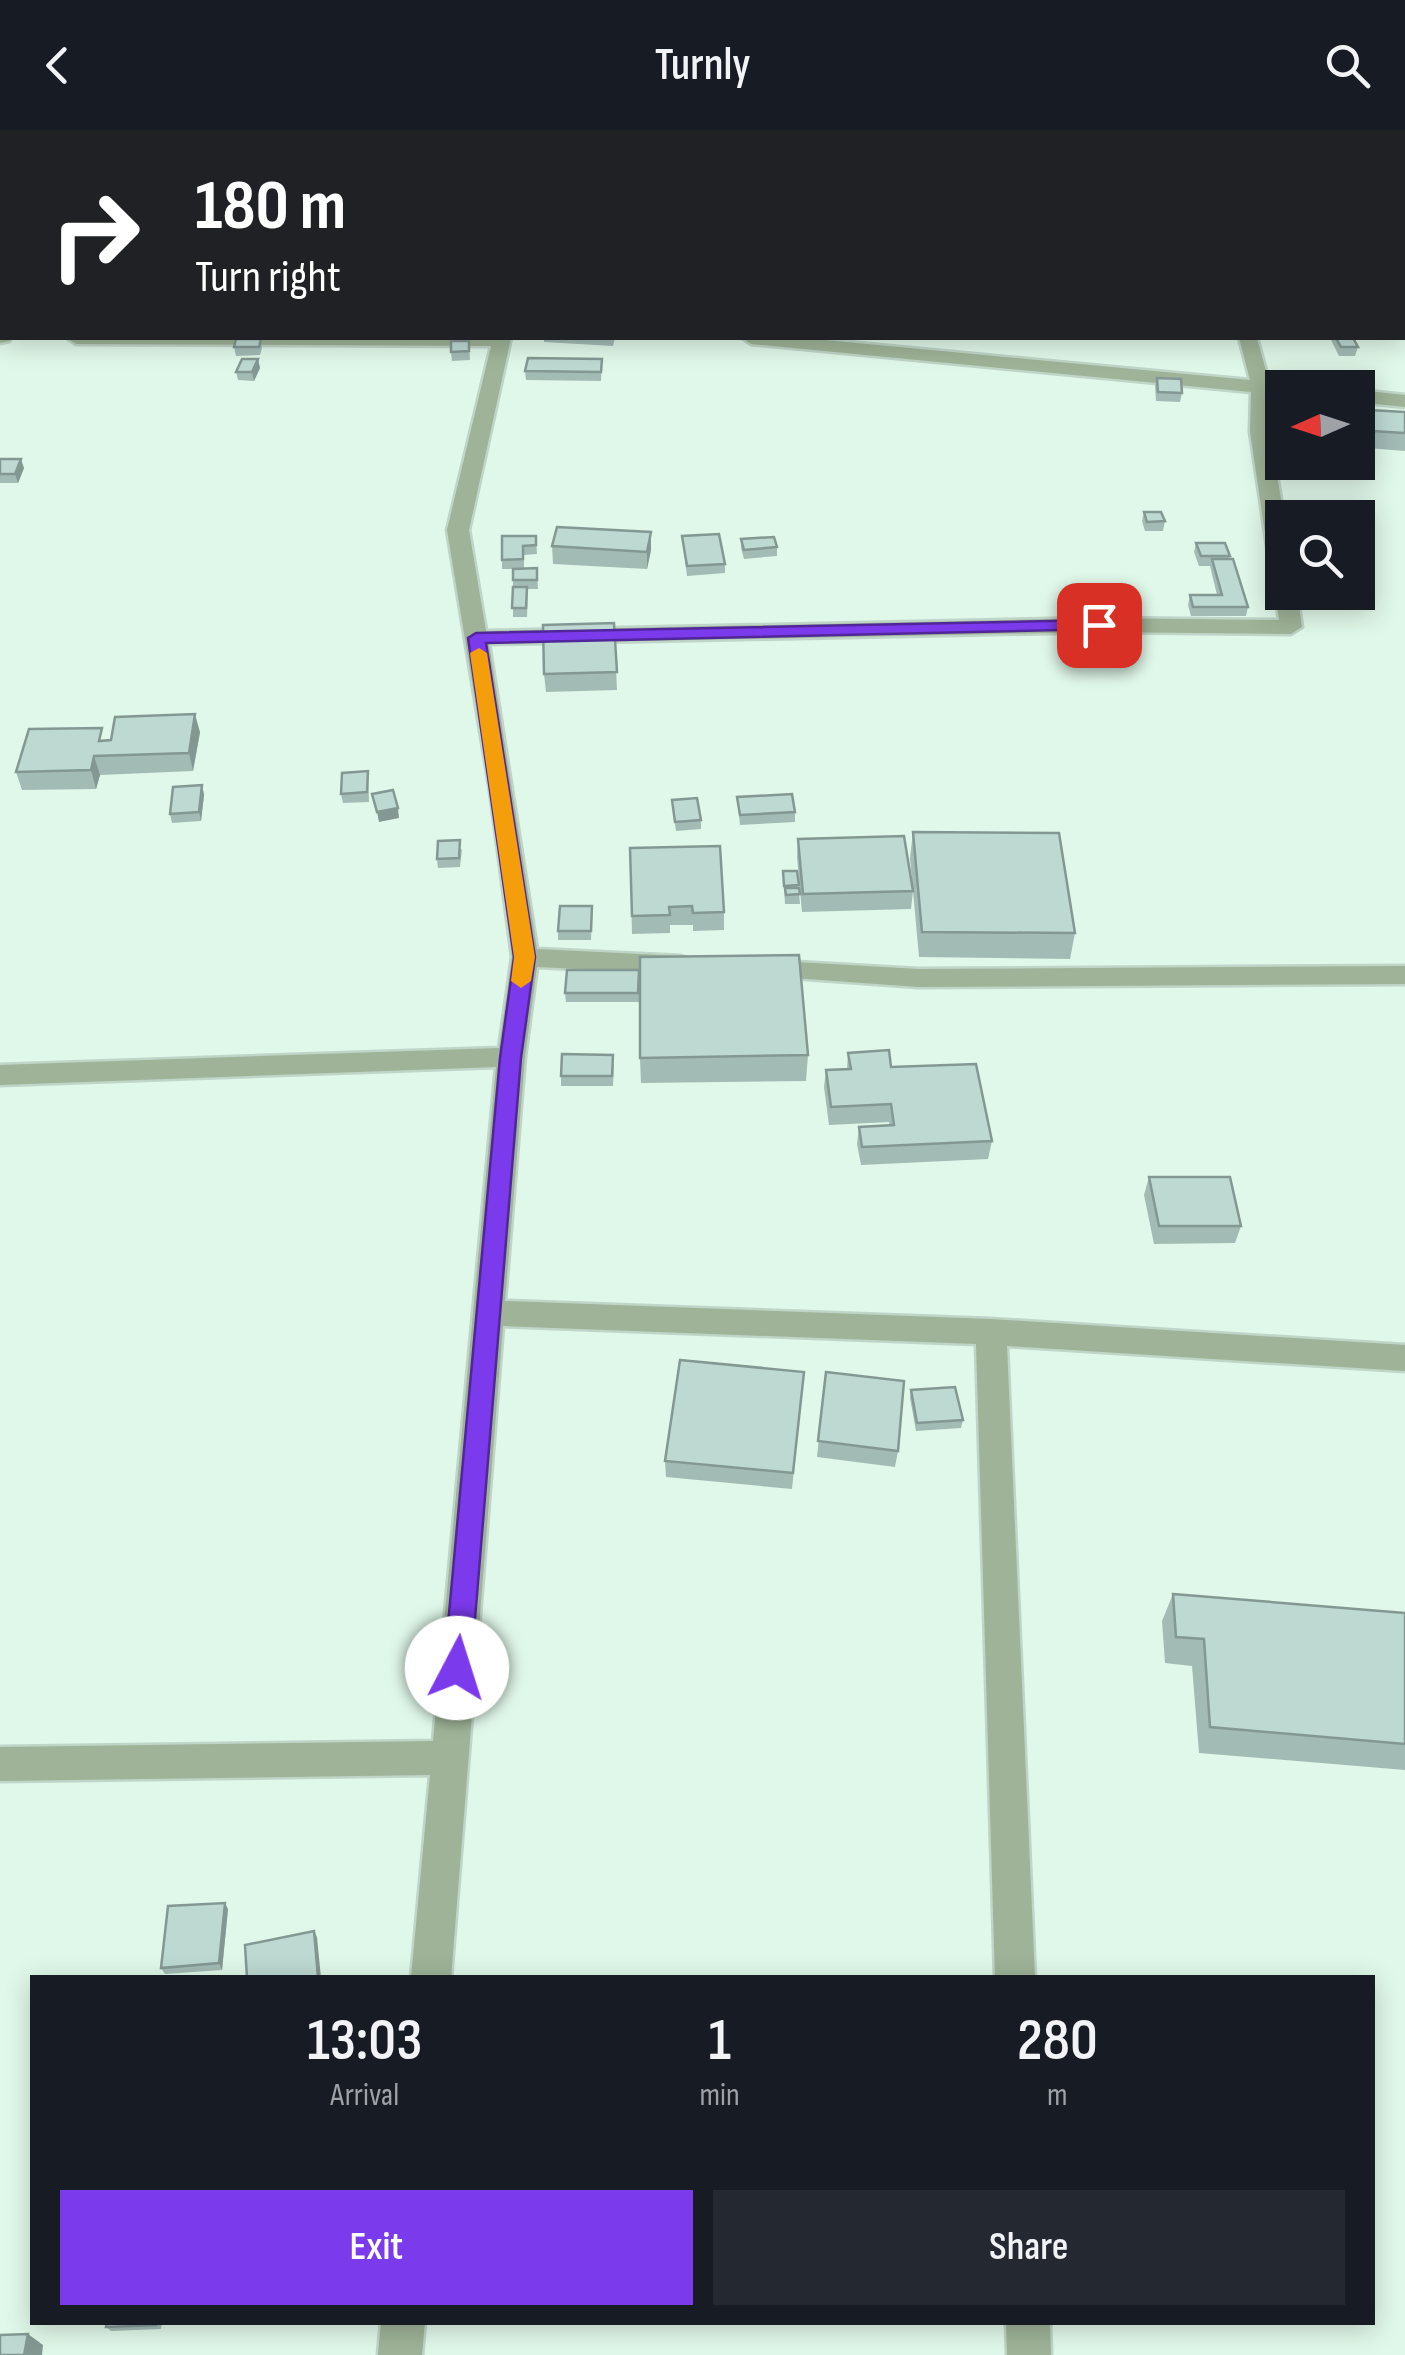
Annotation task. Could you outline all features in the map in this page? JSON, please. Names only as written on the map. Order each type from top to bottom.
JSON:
[{"type":"street","points":[[431,1975],[511,1058],[524,957],[458,530],[501,340]]},
{"type":"street","points":[[772,340],[1265,387]]},
{"type":"street","points":[[1249,340],[1265,373]]},
{"type":"street","points":[[1375,398],[1405,401]]},
{"type":"street","points":[[1265,414],[1260,432],[1265,464]]},
{"type":"street","points":[[476,638],[1080,626],[1291,627],[1289,610]]},
{"type":"street","points":[[524,957],[702,966]]},
{"type":"street","points":[[741,968],[918,978],[1405,975]]},
{"type":"street","points":[[0,1076],[511,1058]]},
{"type":"street","points":[[488,1313],[990,1332],[1405,1358]]},
{"type":"street","points":[[990,1332],[1015,1975]]},
{"type":"street","points":[[0,1764],[449,1758]]},
{"type":"street","points":[[400,2355],[403,2325]]},
{"type":"street","points":[[1028,2325],[1030,2355]]},
{"type":"building","points":[[236,340],[261,340],[259,347],[234,347]]},
{"type":"building","points":[[1337,340],[1354,340],[1358,347],[1341,347]]},
{"type":"building","points":[[451,341],[469,341],[469,351],[451,352]]},
{"type":"building","points":[[528,358],[602,359],[601,372],[525,371]]},
{"type":"building","points":[[242,359],[258,359],[252,372],[236,372]]},
{"type":"building","points":[[1157,378],[1181,379],[1182,393],[1158,392]]},
{"type":"building","points":[[1375,410],[1405,412],[1405,433],[1375,431]]},
{"type":"building","points":[[0,459],[21,459],[15,474],[0,474]]},
{"type":"building","points":[[1144,512],[1161,512],[1165,521],[1147,522]]},
{"type":"building","points":[[557,527],[651,532],[647,552],[552,546]]},
{"type":"building","points":[[719,534],[725,564],[687,566],[682,536]]},
{"type":"building","points":[[502,536],[536,536],[536,545],[523,546],[523,559],[502,560]]},
{"type":"building","points":[[774,537],[777,547],[744,550],[741,539]]},
{"type":"building","points":[[1196,543],[1225,543],[1230,556],[1201,556]]},
{"type":"building","points":[[1212,559],[1233,559],[1248,607],[1193,607],[1190,595],[1222,595]]},
{"type":"building","points":[[537,568],[537,580],[513,580],[513,569]]},
{"type":"building","points":[[513,587],[527,587],[526,608],[512,608]]},
{"type":"building","points":[[614,623],[617,672],[544,674],[543,625]]},
{"type":"building","points":[[195,714],[189,753],[94,756],[91,770],[16,772],[29,729],[102,728],[99,741],[111,740],[115,717]]},
{"type":"building","points":[[368,771],[367,792],[341,794],[342,773]]},
{"type":"building","points":[[202,785],[199,812],[170,814],[173,787]]},
{"type":"building","points":[[393,790],[398,808],[377,812],[372,794]]},
{"type":"building","points":[[792,794],[795,812],[740,815],[737,797]]},
{"type":"building","points":[[697,798],[701,820],[675,822],[672,800]]},
{"type":"building","points":[[913,832],[1059,833],[1075,933],[922,932]]},
{"type":"building","points":[[904,836],[913,891],[803,894],[798,839]]},
{"type":"building","points":[[460,840],[459,858],[437,859],[438,841]]},
{"type":"building","points":[[720,846],[724,912],[693,913],[692,906],[669,907],[670,915],[632,916],[630,848]]},
{"type":"building","points":[[783,871],[797,871],[799,885],[784,886]]},
{"type":"building","points":[[785,888],[799,888],[800,894],[786,895]]},
{"type":"building","points":[[560,906],[592,906],[591,931],[558,931]]},
{"type":"building","points":[[799,955],[808,1055],[640,1058],[640,957]]},
{"type":"building","points":[[567,970],[639,970],[638,993],[565,993]]},
{"type":"building","points":[[889,1050],[891,1067],[976,1064],[992,1141],[862,1147],[859,1127],[894,1125],[891,1104],[831,1107],[826,1070],[851,1069],[848,1053]]},
{"type":"building","points":[[562,1054],[613,1055],[612,1076],[561,1076]]},
{"type":"building","points":[[1149,1177],[1230,1177],[1241,1226],[1159,1226]]},
{"type":"building","points":[[680,1360],[804,1372],[793,1473],[665,1461]]},
{"type":"building","points":[[826,1372],[904,1381],[898,1451],[818,1441]]},
{"type":"building","points":[[955,1387],[963,1420],[917,1423],[911,1390]]},
{"type":"building","points":[[1173,1594],[1405,1613],[1405,1744],[1210,1727],[1204,1639],[1176,1637]]},
{"type":"building","points":[[225,1903],[219,1963],[161,1968],[168,1906]]},
{"type":"building","points":[[314,1931],[318,1975],[247,1975],[245,1945]]},
{"type":"building","points":[[28,2334],[24,2355],[0,2355],[0,2335]]},
{"type":"slow traffic","points":[[479,653],[524,957],[521,981]]},
{"type":"route","points":[[457,1668],[511,1058],[524,957],[476,638],[1099,625]]}]
